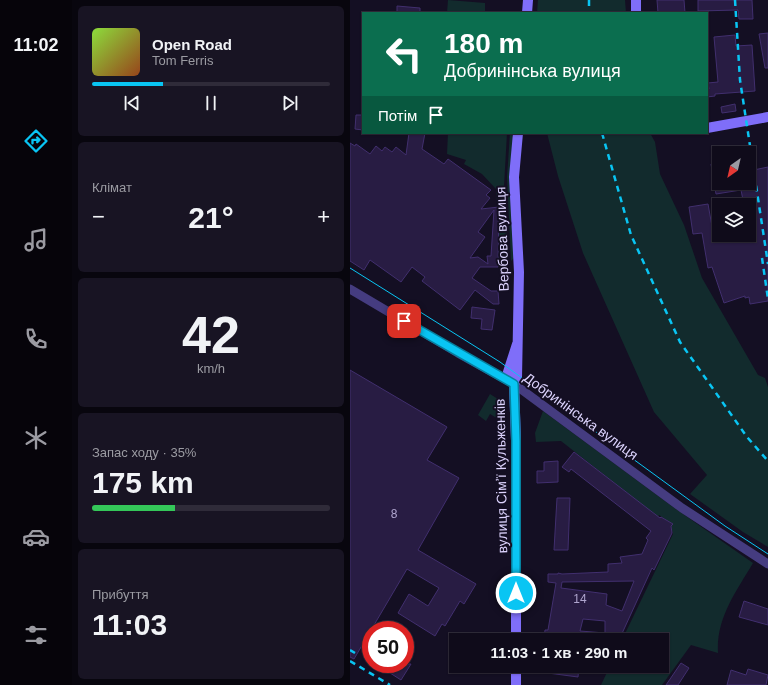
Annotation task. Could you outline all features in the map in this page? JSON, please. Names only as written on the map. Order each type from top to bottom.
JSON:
[{"type":"main road","points":[[527,12],[528,0]]},
{"type":"main road","points":[[636,0],[636,12]]},
{"type":"main road","points":[[708,128],[768,117]]},
{"type":"main road","name":"Вербова вулиця","points":[[514,384],[517,378],[519,272],[514,177],[518,134]]},
{"type":"main road","name":"вулиця Сімʼї Кульженків","points":[[514,384],[516,441],[516,633]]},
{"type":"main road","points":[[516,673],[516,685]]},
{"type":"street","name":"Добринінська вулиця","points":[[350,289],[458,353],[514,384],[682,508],[768,564]]},
{"type":"green space","points":[[448,0],[485,3],[485,12],[447,12]]},
{"type":"green space","points":[[538,0],[625,0],[626,12],[537,12]]},
{"type":"green space","points":[[448,134],[507,134],[504,186],[508,263],[498,267],[498,220],[496,189],[482,174],[464,164],[466,160],[447,154]]},
{"type":"green space","points":[[510,134],[512,134],[513,137],[514,258],[511,261],[507,177]]},
{"type":"green space","points":[[547,134],[651,134],[655,142],[660,174],[684,225],[702,278],[758,375],[765,378],[768,387],[768,547],[743,532],[690,494],[707,475],[654,412],[583,253],[558,176]]},
{"type":"green space","points":[[490,394],[501,401],[500,420],[490,414],[486,421],[478,415]]},
{"type":"green space","points":[[543,411],[673,507],[753,563],[728,606],[720,628],[718,653],[691,645],[662,685],[601,685],[607,673],[669,673],[669,633],[625,633],[673,534],[672,524],[659,515],[658,517],[561,441],[536,442],[535,433]]},
{"type":"building","points":[[657,0],[684,0],[685,12],[658,12]]},
{"type":"building","points":[[698,0],[752,0],[753,19],[739,19],[738,10],[698,11]]},
{"type":"building","points":[[397,6],[420,8],[420,12],[397,12]]},
{"type":"building","points":[[768,33],[768,68],[765,68],[759,34]]},
{"type":"building","points":[[735,35],[736,46],[752,45],[755,91],[715,94],[715,96],[708,97],[708,83],[718,82],[714,37]]},
{"type":"building","points":[[735,104],[736,111],[722,113],[721,107]]},
{"type":"building","points":[[356,115],[362,115],[362,130],[355,129]]},
{"type":"building","points":[[409,134],[425,134],[422,149],[444,164],[448,159],[491,190],[486,195],[490,198],[481,209],[499,207],[498,267],[480,267],[472,278],[491,291],[498,291],[499,304],[493,304],[475,290],[460,310],[422,281],[425,277],[412,267],[401,282],[370,260],[364,270],[350,261],[350,143],[355,146],[356,144],[370,154],[376,146],[382,151],[385,147],[392,152],[396,147],[406,155]],"holes":[[[494,210],[491,256],[487,256],[488,264],[478,257],[470,258],[485,237],[478,232]]]},
{"type":"building","points":[[768,167],[768,301],[750,304],[749,297],[745,298],[745,296],[724,303],[712,267],[708,268],[702,233],[693,234],[689,207],[708,204],[712,226],[712,242],[756,242],[756,198],[743,198],[741,190],[756,190],[756,170]]},
{"type":"building","points":[[715,190],[741,190],[716,194]]},
{"type":"building","points":[[472,307],[495,310],[492,330],[481,329],[482,319],[471,318]]},
{"type":"building","points":[[350,370],[447,427],[427,460],[459,478],[418,550],[476,584],[464,604],[460,601],[445,626],[442,624],[435,636],[414,623],[414,621],[411,621],[398,613],[409,594],[428,606],[439,588],[407,569],[376,621],[362,621],[362,645],[354,659],[350,657]]},
{"type":"building","points":[[574,452],[660,518],[661,517],[673,524],[671,526],[672,533],[654,570],[652,568],[622,633],[605,633],[545,633],[545,630],[548,630],[556,583],[548,582],[548,574],[608,572],[608,564],[622,563],[620,557],[642,554],[648,540],[646,538],[651,531],[571,469],[569,472],[562,467]],"holes":[[[634,581],[622,611],[606,605],[607,594],[561,588],[562,582]],[[583,619],[605,621],[605,633],[580,631]]]},
{"type":"building","points":[[558,461],[558,482],[537,483],[537,471],[544,471],[544,462]]},
{"type":"building","points":[[557,498],[570,498],[568,550],[554,550]]},
{"type":"building","points":[[744,601],[768,609],[768,625],[739,617]]},
{"type":"building","points":[[681,663],[689,668],[678,685],[666,685]]},
{"type":"building","points":[[748,669],[768,675],[766,685],[727,685],[731,670],[746,675]]},
{"type":"building","points":[[390,673],[405,673],[401,680]]},
{"type":"building","points":[[548,673],[578,673],[578,677]]},
{"type":"tram line","points":[[350,268],[500,362],[725,526],[768,554]]},
{"type":"railway","points":[[589,0],[589,12]]},
{"type":"railway","points":[[735,0],[740,80],[768,264]]},
{"type":"railway","points":[[602,134],[631,235],[680,342],[747,437],[768,461]]},
{"type":"railway","points":[[762,258],[768,299]]},
{"type":"railway","points":[[350,650],[355,653]]},
{"type":"railway","points":[[350,661],[390,685]]},
{"type":"route","points":[[404,321],[514,384],[516,441],[516,593]]}]
